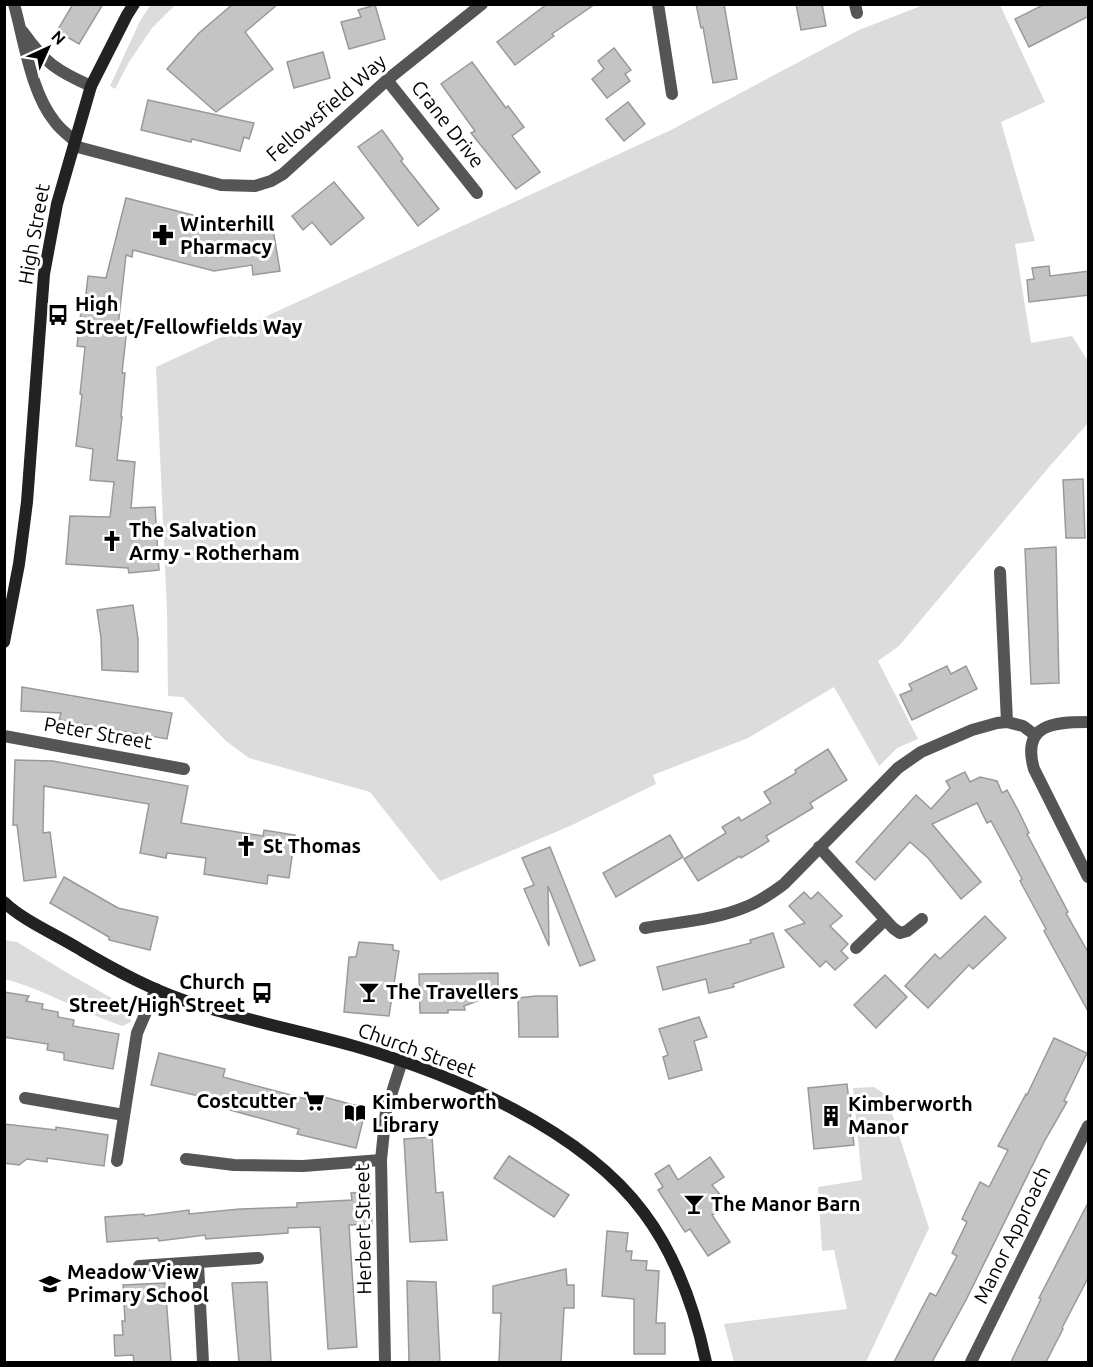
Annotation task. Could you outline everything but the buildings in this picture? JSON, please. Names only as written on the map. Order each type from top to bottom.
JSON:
[{"type":"street","points":[[14,4],[27,59],[44,103],[54,122],[74,143]]},
{"type":"street","name":"High Street","points":[[4,642],[19,564],[27,502],[44,274],[57,204],[91,86],[134,4]]},
{"type":"street","name":"Fellowsfield Way","points":[[74,143],[221,185],[255,186],[272,181],[283,174],[387,80],[482,4]]},
{"type":"street","points":[[658,4],[672,94]]},
{"type":"street","points":[[21,29],[39,54],[53,68],[91,86]]},
{"type":"street","name":"Crane Drive","points":[[387,80],[477,193]]},
{"type":"street","points":[[1000,572],[1007,722]]},
{"type":"street","points":[[645,928],[710,917],[746,907],[766,897],[784,884],[898,768],[921,752],[972,730],[1007,722],[1023,726],[1035,735]]},
{"type":"street","points":[[1089,722],[1055,722],[1042,728],[1035,735],[1030,757],[1089,877]]},
{"type":"street","name":"Peter Street","points":[[4,736],[184,769]]},
{"type":"street","points":[[819,847],[885,920],[900,933],[907,931],[922,919]]},
{"type":"street","name":"Church Street","points":[[4,902],[94,958],[156,989],[230,1014],[402,1061],[462,1085],[509,1108],[589,1157],[620,1185],[645,1213],[667,1249],[685,1288],[699,1330],[706,1362]]},
{"type":"street","points":[[856,948],[885,920]]},
{"type":"street","points":[[117,1161],[137,1033],[156,989]]},
{"type":"street","name":"Herbert Street","points":[[386,1362],[381,1160],[386,1111],[402,1061]]},
{"type":"street","points":[[25,1098],[124,1115]]},
{"type":"street","name":"Manor Approach","points":[[971,1362],[1089,1126]]},
{"type":"street","points":[[186,1159],[234,1165],[303,1166],[381,1160]]},
{"type":"street","points":[[139,1266],[198,1264],[258,1258]]},
{"type":"street","points":[[198,1264],[203,1362]]},
{"type":"shaded area","points":[[151,4],[175,5],[152,28],[129,62],[115,89],[110,86],[140,21]]},
{"type":"shaded area","points":[[926,4],[1000,5],[1045,102],[1001,122],[1035,241],[1015,244],[1031,343],[1072,336],[1088,361],[1088,423],[899,646],[878,661],[918,739],[897,748],[879,766],[834,687],[748,738],[653,775],[656,784],[570,826],[440,881],[370,792],[249,758],[226,741],[183,697],[168,696],[167,610],[156,367],[671,130],[859,30]]},
{"type":"shaded area","points":[[4,940],[17,942],[124,1005],[130,1011],[131,1022],[122,1026],[35,989],[5,979]]},
{"type":"shaded area","points":[[874,1087],[886,1095],[929,1228],[866,1362],[734,1362],[724,1324],[847,1309],[834,1250],[822,1251],[818,1187],[862,1180],[853,1088]]},
{"type":"place","name":"Winterhill Pharmacy","points":[[163,235]]},
{"type":"place","name":"High Street/Fellowfields Way","points":[[58,315]]},
{"type":"place","name":"The Salvation Army - Rotherham","points":[[112,541]]},
{"type":"place","name":"St Thomas","points":[[246,846]]},
{"type":"place","name":"The Travellers","points":[[369,992]]},
{"type":"place","name":"Church Street/High Street","points":[[262,993]]},
{"type":"place","name":"Costcutter","points":[[314,1101]]},
{"type":"place","name":"Kimberworth Library","points":[[355,1113]]},
{"type":"place","name":"Kimberworth Manor","points":[[831,1116]]},
{"type":"place","name":"The Manor Barn","points":[[694,1204]]},
{"type":"place","name":"Meadow View Primary School","points":[[50,1284]]}]
